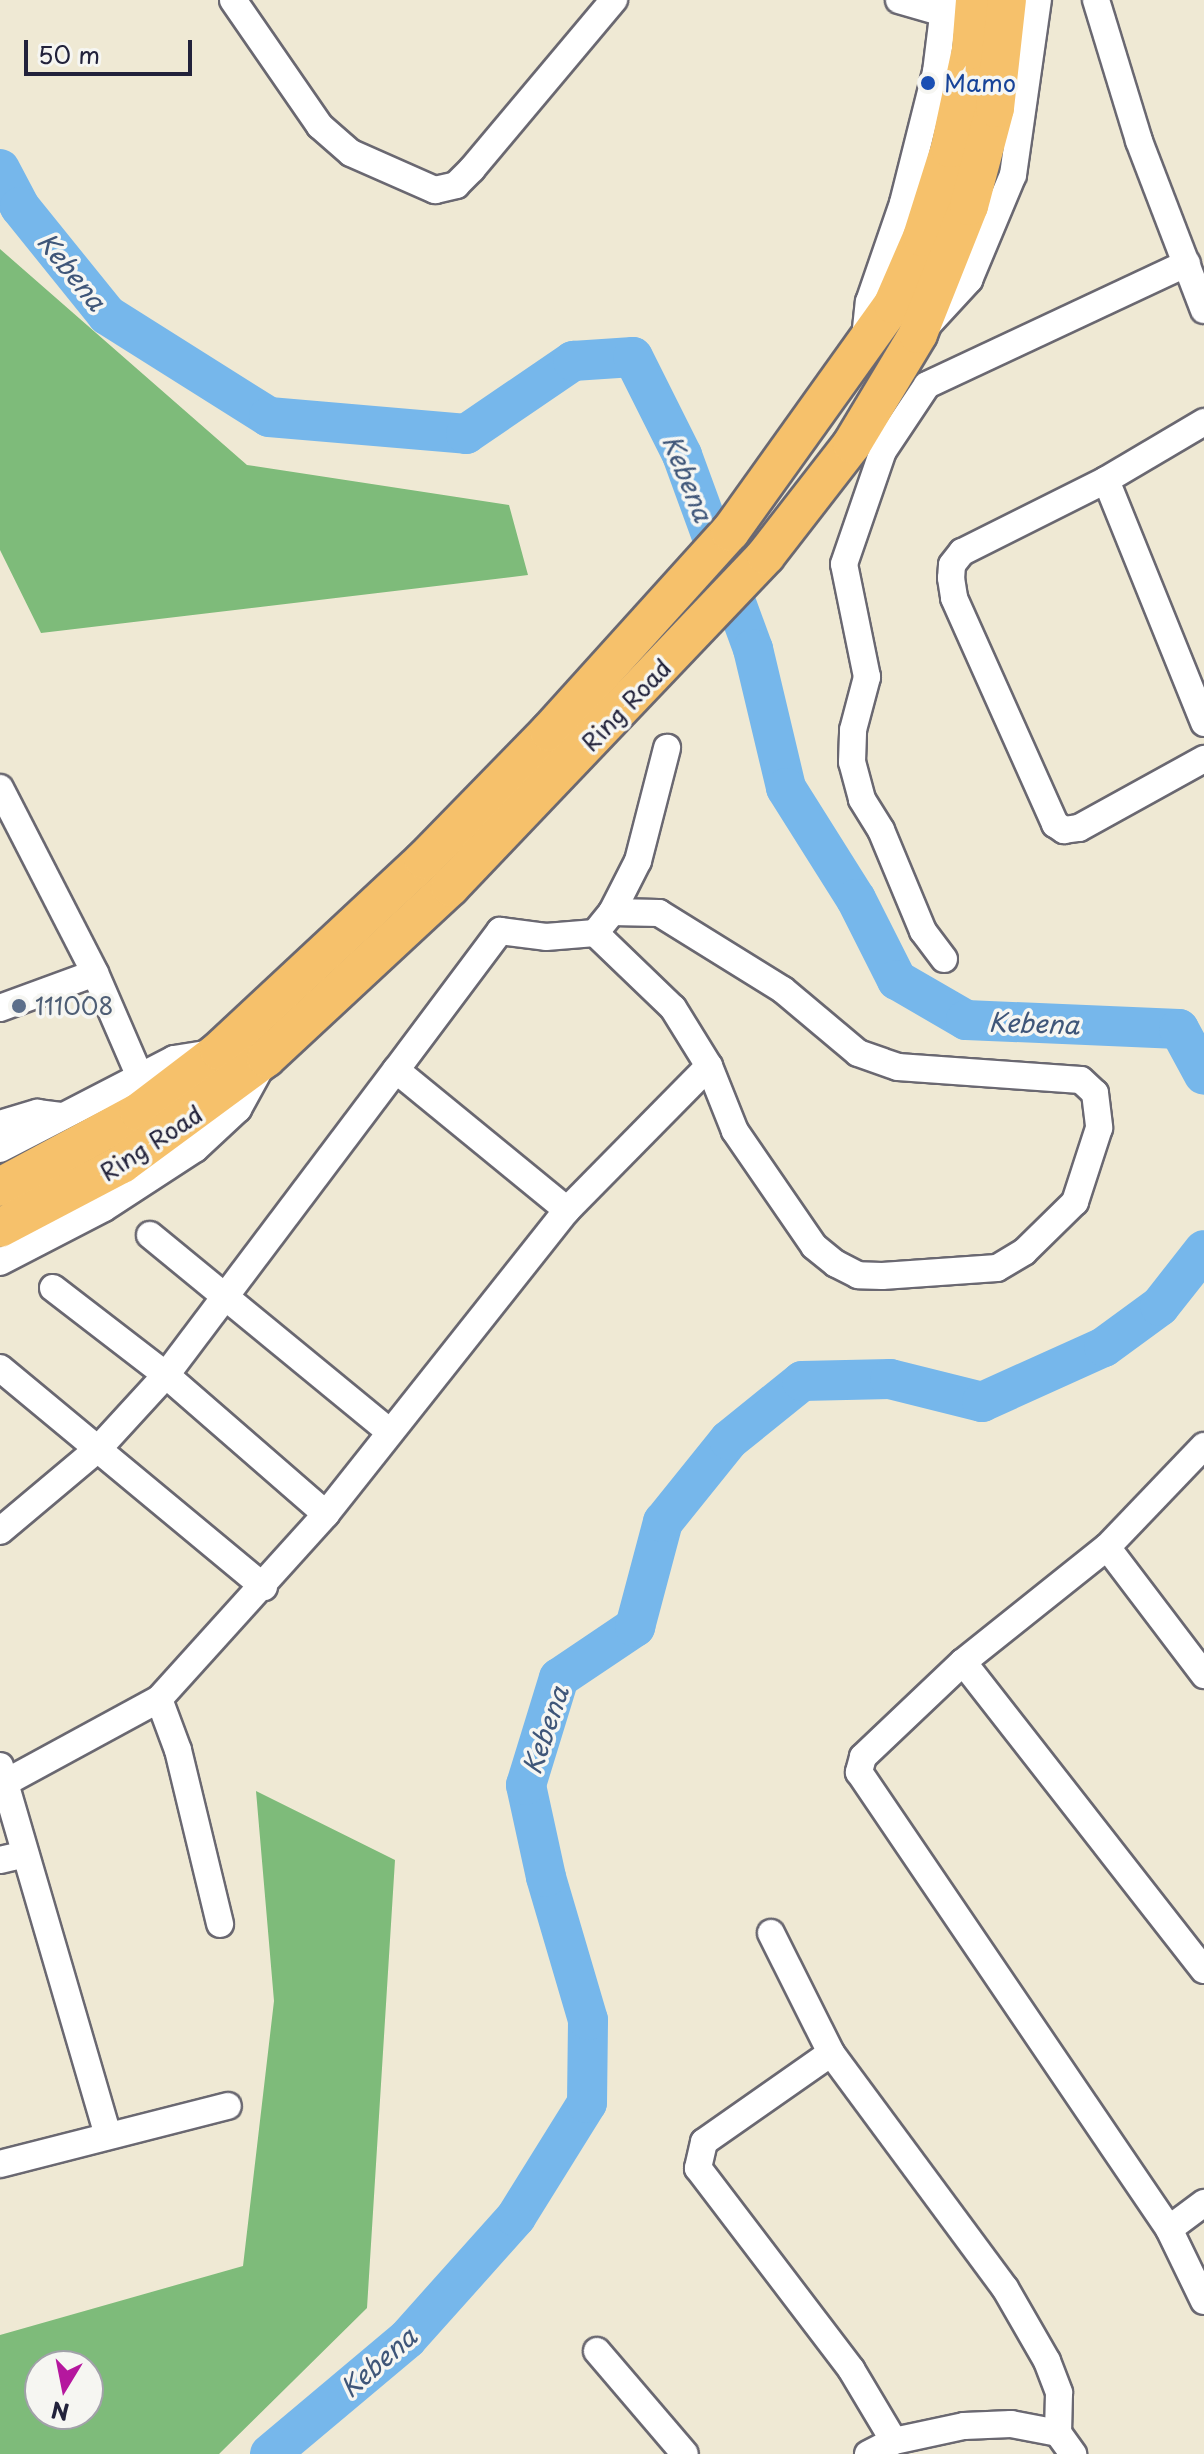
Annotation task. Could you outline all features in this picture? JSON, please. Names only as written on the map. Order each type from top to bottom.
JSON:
[{"type":"highway","name":"Ring Road","points":[[0,1228],[122,1164],[266,1058],[450,887],[740,584],[852,444],[918,334],[969,206],[995,108],[1007,0]]},
{"type":"highway","name":"Ring Road","points":[[0,1187],[139,1112],[219,1051],[424,860],[706,561],[816,416],[893,304],[922,237],[950,148],[971,50],[955,4]]},
{"type":"street","points":[[233,0],[320,126],[351,153],[435,190],[456,185],[472,169],[614,0]]},
{"type":"street","points":[[899,0],[955,4]]},
{"type":"street","points":[[918,334],[960,293],[989,242],[1013,175],[1038,0]]},
{"type":"street","points":[[1096,0],[1139,141],[1204,310]]},
{"type":"street","points":[[944,959],[923,931],[881,830],[862,799],[852,762],[853,730],[867,677],[844,564],[883,451],[927,385],[1187,263]]},
{"type":"street","points":[[1204,422],[1106,480],[962,552],[952,565],[954,598],[1055,824],[1064,830],[1079,828],[1204,759]]},
{"type":"street","points":[[1106,480],[1204,723]]},
{"type":"street","points":[[0,1531],[99,1448],[166,1375],[500,931],[546,937],[595,933],[612,912],[638,861],[667,748]]},
{"type":"street","points":[[0,788],[95,973],[140,1077]]},
{"type":"street","points":[[595,933],[673,1008],[709,1066],[735,1131],[814,1246],[858,1275],[967,1273],[997,1268],[1024,1252],[1075,1202],[1099,1128],[1095,1093],[1081,1080],[898,1067],[858,1053],[783,990],[684,925],[659,913],[612,912]]},
{"type":"street","points":[[0,1008],[95,973]]},
{"type":"street","points":[[0,1149],[174,1059],[219,1051]]},
{"type":"street","points":[[0,1262],[104,1208],[195,1149],[238,1109],[266,1058]]},
{"type":"street","points":[[108,2135],[13,1857],[4,1774],[159,1699],[264,1587],[326,1514],[567,1210],[709,1066]]},
{"type":"street","points":[[396,1070],[567,1210]]},
{"type":"street","points":[[0,1124],[37,1113],[65,1116]]},
{"type":"street","points":[[150,1235],[390,1432]]},
{"type":"street","points":[[53,1288],[166,1375],[326,1514]]},
{"type":"street","points":[[0,1368],[264,1587]]},
{"type":"street","points":[[1204,1446],[1107,1547],[963,1662],[863,1757],[859,1772],[1199,2273],[1204,2301]]},
{"type":"street","points":[[1107,1547],[1204,1675]]},
{"type":"street","points":[[963,1662],[1204,1970]]},
{"type":"street","points":[[159,1699],[178,1750],[220,1924]]},
{"type":"street","points":[[771,1933],[831,2053],[1005,2288],[1059,2393],[1066,2444],[1011,2424],[964,2426],[894,2441],[868,2454]]},
{"type":"street","points":[[831,2053],[704,2142],[698,2168],[851,2369],[894,2441]]},
{"type":"street","points":[[0,2164],[228,2106]]},
{"type":"street","points":[[1169,2229],[1204,2203]]},
{"type":"street","points":[[597,2351],[685,2454]]},
{"type":"green space","points":[[0,249],[247,465],[509,505],[528,575],[41,633],[0,550]]},
{"type":"green space","points":[[256,1791],[395,1860],[367,2308],[219,2454],[0,2454],[0,2335],[243,2266],[274,2001]]},
{"type":"waterway","name":"Kebena","points":[[0,169],[20,207],[107,315],[269,417],[466,434],[573,361],[633,357],[682,455],[753,649],[786,788],[856,899],[897,980],[966,1020],[1179,1029],[1204,1075]]},
{"type":"waterway","name":"Kebena","points":[[270,2454],[407,2339],[516,2217],[587,2103],[588,2020],[546,1877],[526,1785],[559,1678],[635,1627],[663,1522],[729,1440],[802,1381],[890,1379],[982,1402],[1104,1347],[1160,1306],[1204,1250]]},
{"type":"place","name":"Mamo","points":[[928,83]]},
{"type":"place","name":"111008","points":[[19,1006]]}]
